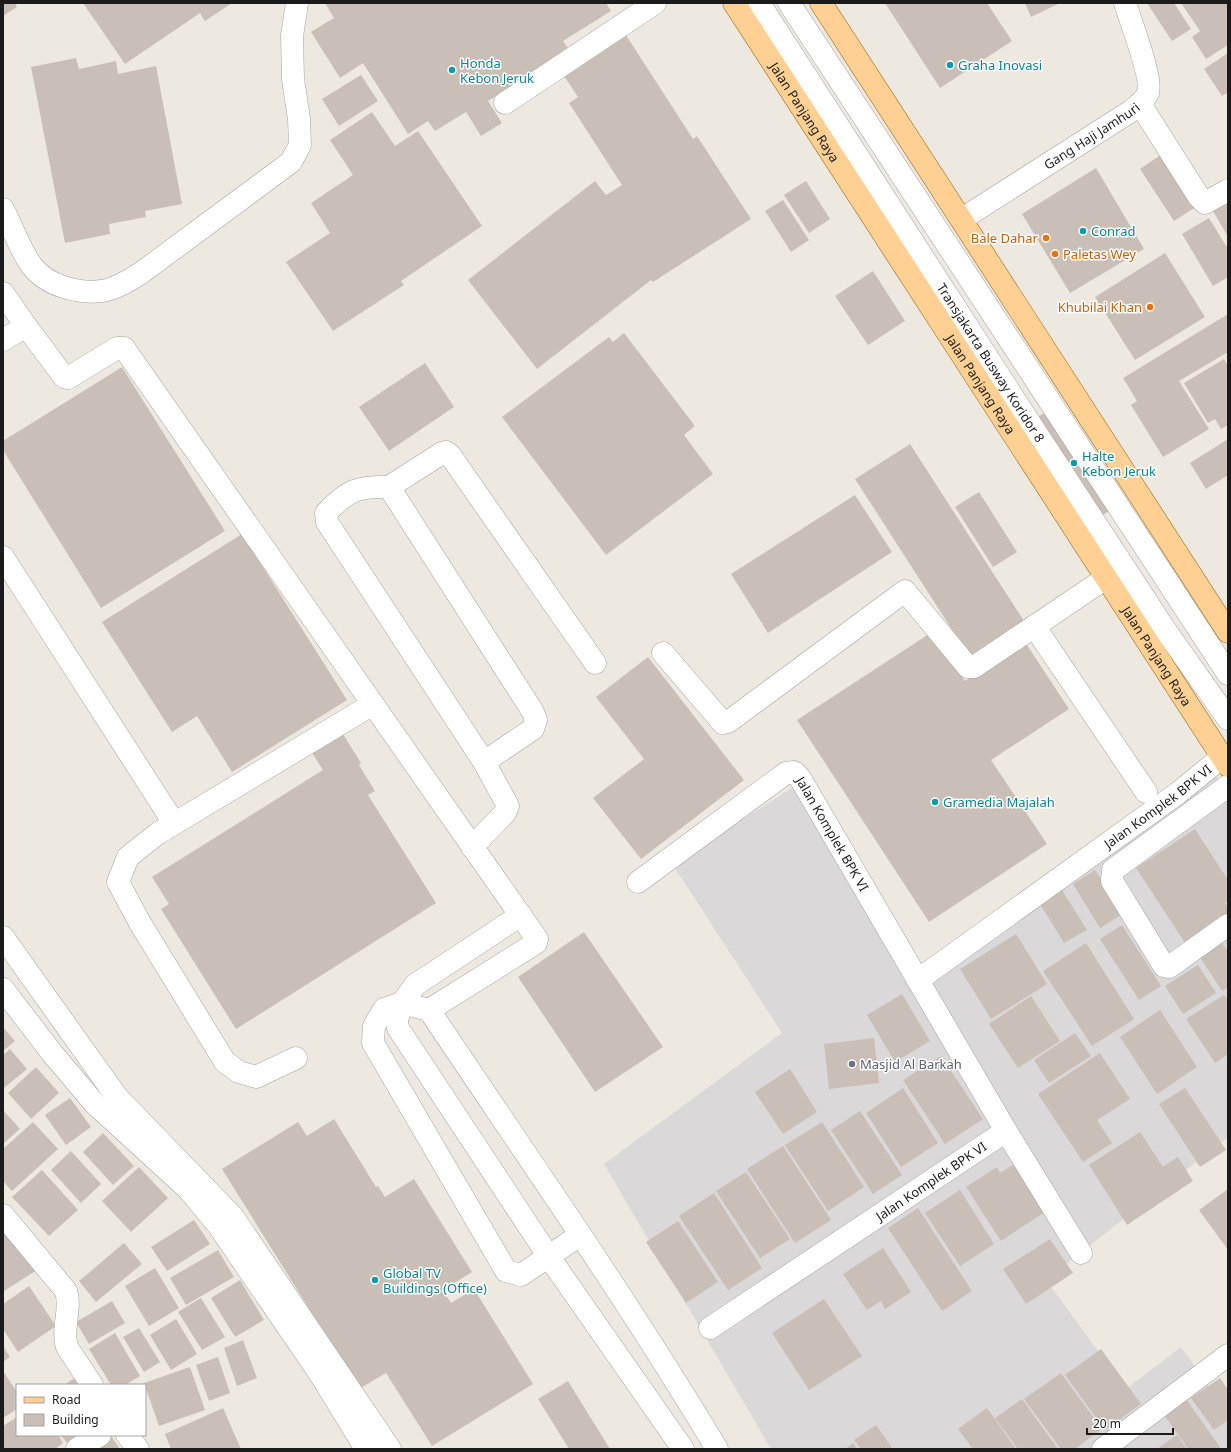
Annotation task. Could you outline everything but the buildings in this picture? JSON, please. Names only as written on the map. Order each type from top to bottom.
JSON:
[{"type":"main road","name":"Jalan Panjang Raya","points":[[734,3],[1225,762]]},
{"type":"main road","points":[[821,3],[1228,632]]},
{"type":"street","points":[[3,209],[32,266],[43,276],[67,289],[103,291],[122,284],[141,273],[291,162],[300,145],[299,119],[293,79],[292,36],[297,3]]},
{"type":"street","points":[[505,104],[655,3]]},
{"type":"street","name":"Transjakarta Busway Koridor 8","points":[[759,3],[1020,408],[1164,628],[1228,719]]},
{"type":"street","name":"Transjakarta Busway Koridor 8","points":[[789,3],[1228,674]]},
{"type":"street","points":[[1125,3],[1145,65],[1148,92],[1140,104]]},
{"type":"street","name":"Gang Haji Jamhuri","points":[[962,220],[1140,104],[1199,197],[1205,203],[1228,190]]},
{"type":"street","points":[[3,293],[64,377],[71,376],[118,348],[124,348],[537,939],[536,943],[429,1010]]},
{"type":"street","points":[[3,340],[26,326]]},
{"type":"street","points":[[472,847],[505,813],[508,806],[484,762],[327,522],[326,513],[336,502],[349,494],[366,486],[389,487],[442,453],[446,452],[450,455],[596,663]]},
{"type":"street","points":[[389,487],[533,712],[536,720],[532,729],[484,762]]},
{"type":"street","points":[[3,557],[174,823]]},
{"type":"street","points":[[663,653],[723,724],[728,722],[905,591],[968,667],[974,666],[1106,578]]},
{"type":"street","points":[[1034,626],[1146,792]]},
{"type":"street","points":[[296,1058],[256,1077],[239,1072],[225,1062],[140,923],[118,882],[128,857],[157,834],[372,704]]},
{"type":"street","name":"Jalan Komplek BPK VI","points":[[918,980],[1178,793],[1225,762]]},
{"type":"street","name":"Jalan Komplek BPK VI","points":[[638,882],[786,773],[794,772],[800,778],[1006,1131],[710,1328]]},
{"type":"street","points":[[1228,786],[1113,870],[1112,881],[1164,966],[1169,967],[1228,925]]},
{"type":"street","points":[[520,915],[415,985],[402,1003],[397,1020],[398,1028],[549,1257],[683,1449]]},
{"type":"street","points":[[3,937],[117,1097],[233,1217],[390,1449]]},
{"type":"street","points":[[3,989],[52,1053],[95,1104],[188,1189],[218,1225],[316,1368],[366,1449]]},
{"type":"street","points":[[580,1235],[521,1275],[506,1271],[373,1043],[374,1026],[384,1009],[402,1003],[429,1010],[580,1235],[672,1374],[717,1449]]},
{"type":"street","points":[[1006,1131],[1081,1253]]},
{"type":"street","points":[[3,1215],[66,1290],[68,1299],[64,1340],[91,1384]]},
{"type":"street","points":[[1103,1449],[1228,1355]]},
{"type":"street","points":[[77,1449],[98,1436]]},
{"type":"street","points":[[128,1436],[138,1449]]},
{"type":"shaded area","points":[[1209,765],[1228,794],[1228,1137],[1046,1280],[1126,1389],[1181,1347],[1228,1413],[1228,1449],[771,1449],[604,1164],[782,1033],[673,865],[793,787],[923,978]]},
{"type":"place","name":"Graha Inovasi","points":[[950,65]]},
{"type":"place","name":"Honda Kebon Jeruk","points":[[452,70]]},
{"type":"place","name":"Conrad","points":[[1083,231]]},
{"type":"place","name":"Bale Dahar","points":[[1046,238]]},
{"type":"place","name":"Paletas Wey","points":[[1055,254]]},
{"type":"place","name":"Khubilai Khan","points":[[1150,307]]},
{"type":"place","name":"Halte Kebon Jeruk","points":[[1074,463]]},
{"type":"place","name":"Gramedia Majalah","points":[[935,802]]},
{"type":"place","name":"Masjid Al Barkah","points":[[852,1064]]},
{"type":"place","name":"Global TV Buildings (Office)","points":[[375,1280]]}]
